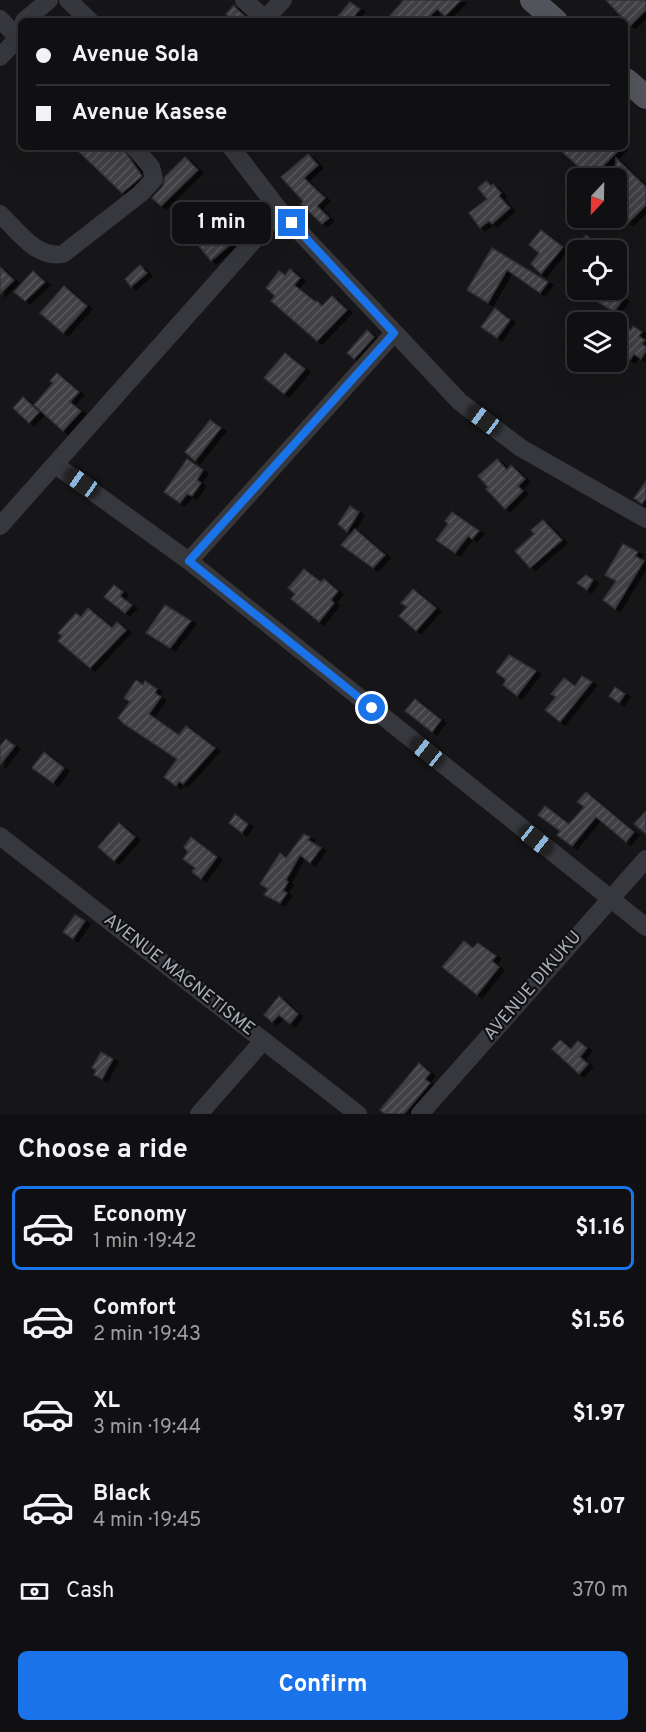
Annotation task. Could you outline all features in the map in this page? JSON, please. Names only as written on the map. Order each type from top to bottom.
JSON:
[{"type":"main road","points":[[532,0],[553,18]]},
{"type":"main road","points":[[628,82],[646,98]]},
{"type":"street","points":[[29,18],[49,0]]},
{"type":"street","points":[[68,0],[87,18]]},
{"type":"street","points":[[244,0],[263,18]]},
{"type":"street","points":[[267,18],[283,0]]},
{"type":"street","points":[[0,57],[16,29]]},
{"type":"street","points":[[0,214],[37,250],[53,256],[63,254],[140,195],[154,179],[151,167],[137,150]]},
{"type":"street","points":[[239,151],[280,211],[460,402],[521,448],[646,519]]},
{"type":"street","points":[[0,526],[57,466],[280,211]]},
{"type":"street","points":[[189,561],[394,333]]},
{"type":"street","points":[[57,466],[189,561],[646,927]]},
{"type":"street","name":"AVENUE MAGNETISME","points":[[0,836],[358,1114]]},
{"type":"street","name":"AVENUE DIKUKU","points":[[420,1114],[646,859]]},
{"type":"street","points":[[199,1114],[263,1041]]},
{"type":"building","points":[[404,0],[461,0],[445,16],[437,9],[428,18],[388,18]]},
{"type":"building","points":[[606,0],[646,0],[646,10],[630,26],[628,18],[623,18]]},
{"type":"building","points":[[350,2],[360,9],[352,18],[337,18]]},
{"type":"building","points":[[234,5],[247,18],[230,18],[226,14]]},
{"type":"building","points":[[77,150],[124,150],[142,176],[122,193]]},
{"type":"building","points":[[560,150],[619,150],[601,168],[580,168]]},
{"type":"building","points":[[308,154],[318,165],[304,178],[325,198],[317,206],[329,218],[322,224],[301,204],[303,201],[281,177]]},
{"type":"building","points":[[185,157],[198,170],[161,206],[152,198],[163,186],[165,177]]},
{"type":"building","points":[[616,158],[626,168],[616,168]]},
{"type":"building","points":[[627,169],[646,187],[646,205],[628,223]]},
{"type":"building","points":[[486,181],[491,186],[493,184],[501,193],[499,196],[510,208],[492,224],[489,221],[480,228],[469,213],[487,199],[478,188]]},
{"type":"building","points":[[216,217],[238,238],[211,261],[192,238]]},
{"type":"building","points":[[541,230],[563,247],[541,274],[531,264],[539,253],[529,245]]},
{"type":"building","points":[[586,235],[592,240],[582,240]]},
{"type":"building","points":[[492,248],[548,282],[540,293],[507,270],[488,303],[467,290]]},
{"type":"building","points":[[140,265],[147,273],[131,287],[125,279]]},
{"type":"building","points":[[0,267],[14,280],[0,294]]},
{"type":"building","points":[[290,269],[300,278],[294,285],[316,302],[322,306],[332,296],[347,310],[317,341],[271,301],[275,296],[266,288],[279,271],[285,275]]},
{"type":"building","points":[[33,271],[45,282],[25,301],[14,292]]},
{"type":"building","points":[[64,286],[87,306],[63,333],[40,313]]},
{"type":"building","points":[[595,300],[623,300],[614,312]]},
{"type":"building","points":[[495,308],[510,320],[497,338],[481,327]]},
{"type":"building","points":[[633,326],[642,332],[639,336],[645,340],[642,344],[646,347],[646,351],[641,359],[634,354],[630,360],[627,358],[627,327],[631,330]]},
{"type":"building","points":[[367,330],[374,337],[354,359],[347,353]]},
{"type":"building","points":[[285,353],[305,369],[284,394],[264,378]]},
{"type":"building","points":[[57,373],[79,392],[70,402],[81,411],[63,431],[34,405],[53,383],[50,381]]},
{"type":"building","points":[[23,397],[39,412],[29,423],[13,408]]},
{"type":"building","points":[[210,420],[221,428],[195,461],[185,452]]},
{"type":"building","points":[[187,459],[203,470],[197,480],[201,483],[192,496],[187,494],[180,503],[164,492]]},
{"type":"building","points":[[497,459],[507,470],[511,465],[525,479],[518,486],[523,491],[505,509],[486,489],[488,487],[478,476]]},
{"type":"building","points":[[646,481],[646,498],[642,504],[634,498]]},
{"type":"building","points":[[350,506],[359,512],[347,532],[338,524]]},
{"type":"building","points":[[452,512],[479,531],[472,539],[468,536],[455,553],[436,540],[448,524],[445,521]]},
{"type":"building","points":[[543,520],[562,540],[530,568],[515,551],[534,534],[531,530]]},
{"type":"building","points":[[355,529],[385,555],[373,568],[341,545]]},
{"type":"building","points":[[623,544],[638,552],[635,556],[644,561],[615,609],[603,600],[616,581],[605,575]]},
{"type":"building","points":[[304,569],[321,582],[324,579],[338,591],[331,600],[334,603],[319,622],[291,599],[295,594],[288,588]]},
{"type":"building","points":[[586,575],[593,580],[587,590],[577,583]]},
{"type":"building","points":[[114,585],[123,592],[120,596],[132,605],[125,613],[104,597]]},
{"type":"building","points":[[413,589],[436,608],[416,631],[399,616],[407,607],[401,603]]},
{"type":"building","points":[[165,605],[191,621],[170,648],[146,633]]},
{"type":"building","points":[[88,608],[112,628],[117,622],[126,630],[90,668],[58,641],[62,636],[58,633],[76,613],[81,617]]},
{"type":"building","points":[[509,655],[536,671],[517,696],[503,685],[506,680],[496,672]]},
{"type":"building","points":[[582,676],[592,682],[560,722],[545,710],[556,697],[551,694],[564,678],[575,686]]},
{"type":"building","points":[[136,680],[143,685],[145,681],[157,689],[155,693],[161,697],[149,714],[179,735],[186,726],[215,748],[183,784],[179,781],[176,786],[164,777],[177,759],[118,718],[130,702],[124,698]]},
{"type":"building","points":[[615,687],[625,694],[619,703],[609,696]]},
{"type":"building","points":[[415,699],[441,720],[432,732],[405,711]]},
{"type":"building","points":[[6,739],[15,746],[0,765],[0,746]]},
{"type":"building","points":[[44,752],[64,768],[53,783],[32,768]]},
{"type":"building","points":[[586,792],[634,832],[626,842],[596,817],[572,846],[557,835],[560,831],[538,815],[545,806],[569,824],[584,807],[577,802]]},
{"type":"building","points":[[646,811],[646,834],[634,824]]},
{"type":"building","points":[[235,814],[248,824],[242,833],[229,823]]},
{"type":"building","points":[[119,823],[135,837],[114,861],[98,847]]},
{"type":"building","points":[[304,834],[310,837],[308,840],[321,848],[310,863],[300,855],[286,880],[288,882],[283,891],[287,893],[280,903],[264,895],[268,889],[260,884],[280,853],[286,858]]},
{"type":"building","points":[[191,837],[217,857],[201,879],[192,872],[195,868],[183,859],[188,852],[184,847]]},
{"type":"building","points":[[75,915],[85,921],[73,939],[63,932]]},
{"type":"building","points":[[464,941],[473,948],[478,943],[496,956],[492,961],[499,967],[477,995],[442,967]]},
{"type":"building","points":[[279,996],[298,1014],[290,1024],[279,1015],[272,1022],[264,1015]]},
{"type":"building","points":[[560,1040],[571,1049],[578,1041],[587,1048],[580,1057],[588,1064],[579,1074],[552,1049]]},
{"type":"building","points":[[101,1052],[113,1059],[102,1079],[94,1075],[96,1070],[92,1068]]},
{"type":"building","points":[[419,1063],[430,1073],[425,1079],[430,1083],[404,1114],[385,1114],[380,1110]]},
{"type":"route","points":[[292,223],[394,333],[189,561],[372,708]]}]
